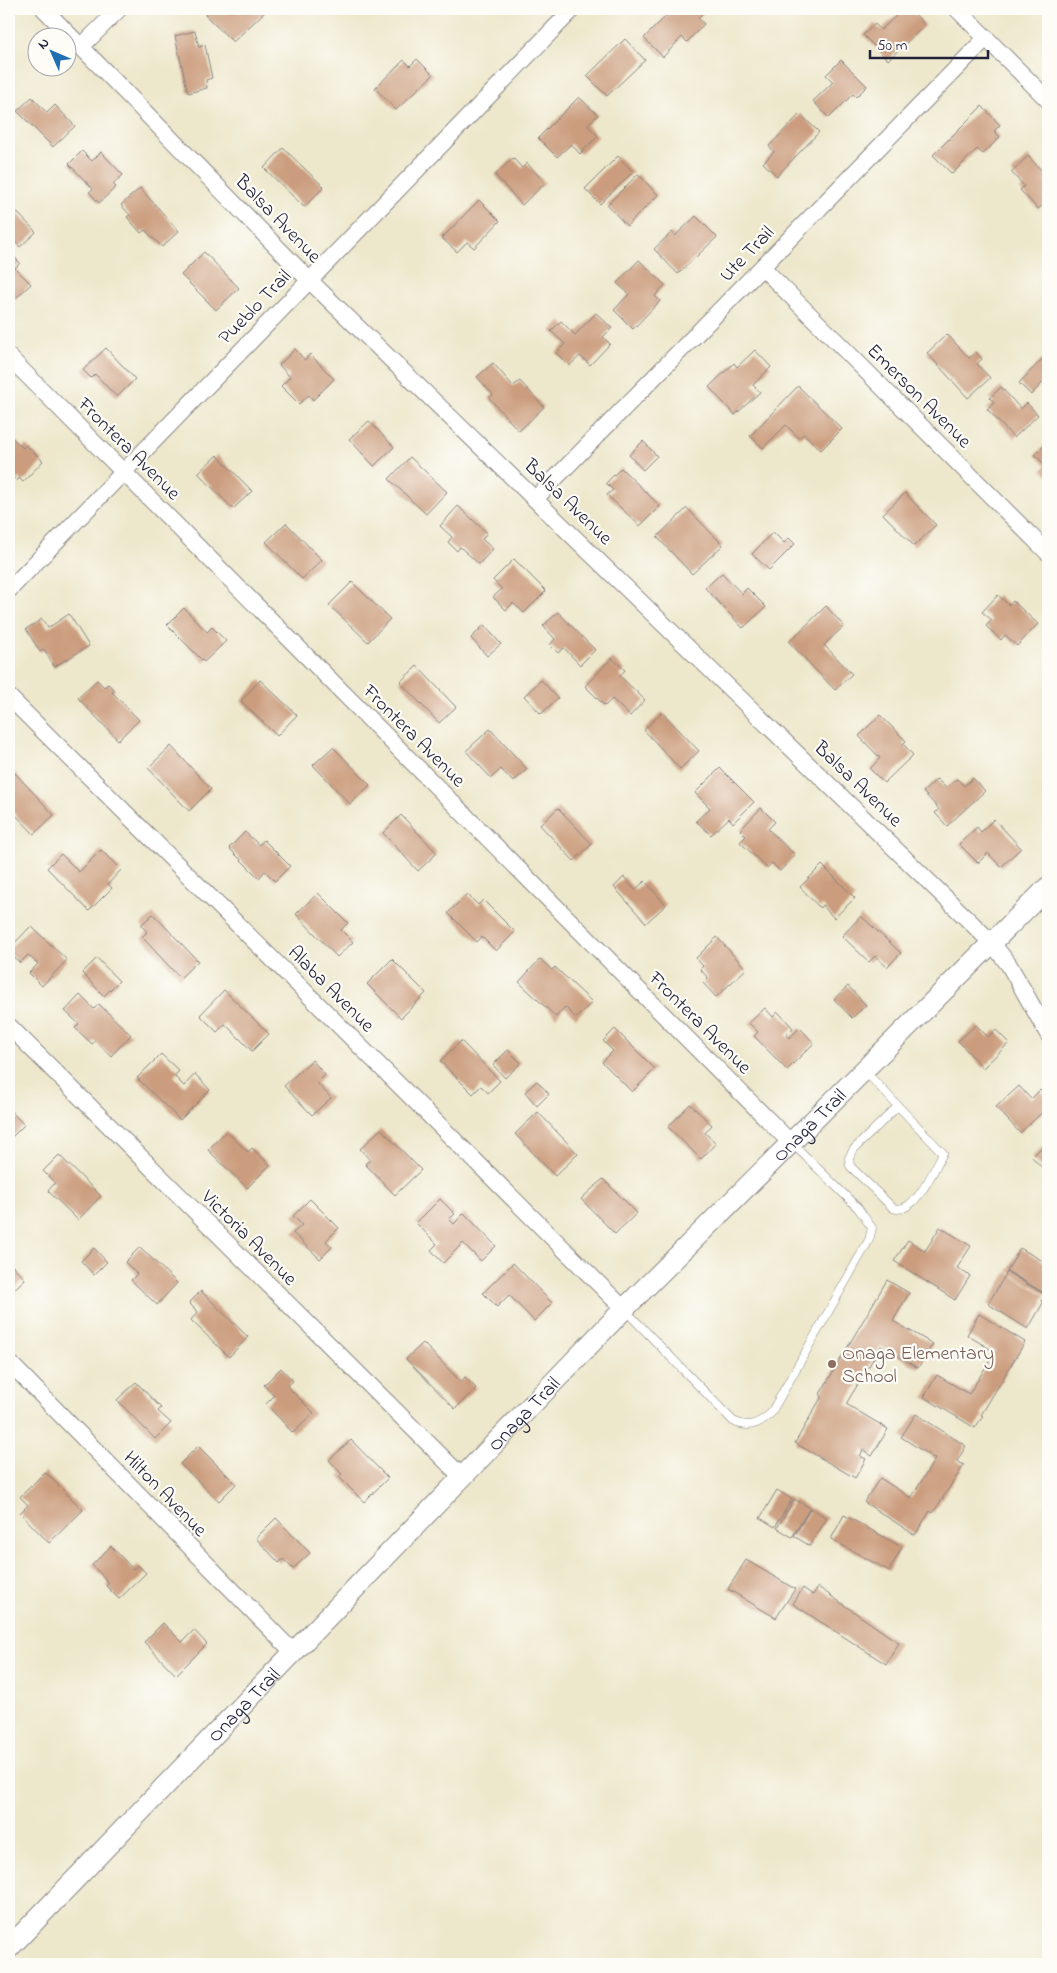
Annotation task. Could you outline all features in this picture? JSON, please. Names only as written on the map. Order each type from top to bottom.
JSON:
[{"type":"street","name":"Balsa Avenue","points":[[44,9],[309,280],[536,498],[992,943],[1010,965],[1048,1034]]},
{"type":"street","points":[[82,46],[119,9]]},
{"type":"street","name":"Pueblo Trail","points":[[9,590],[573,9]]},
{"type":"street","points":[[957,9],[1048,100]]},
{"type":"street","name":"Ute Trail","points":[[536,498],[986,38]]},
{"type":"street","name":"Emerson Avenue","points":[[762,267],[1048,553]]},
{"type":"street","name":"Frontera Avenue","points":[[9,357],[792,1142]]},
{"type":"street","name":"Alaba Avenue","points":[[9,696],[624,1309]]},
{"type":"street","name":"Onaga Trail","points":[[9,1948],[624,1309],[1048,887]]},
{"type":"street","name":"Victoria Avenue","points":[[9,1026],[462,1477]]},
{"type":"street","name":"Hilton Avenue","points":[[9,1362],[294,1653]]},
{"type":"lane","points":[[864,1070],[943,1153],[913,1203],[903,1210],[893,1208],[849,1162],[848,1158],[854,1149],[898,1106]]},
{"type":"lane","points":[[624,1309],[733,1421],[741,1425],[753,1425],[762,1422],[771,1413],[869,1240],[872,1228],[858,1208],[792,1142]]},
{"type":"building","points":[[211,9],[230,11],[268,9],[233,42],[205,15]]},
{"type":"building","points":[[673,9],[703,9],[705,11],[698,18],[704,24],[687,42],[682,37],[663,57],[644,38]]},
{"type":"building","points":[[903,9],[910,9],[925,25],[888,60],[863,35],[875,24],[881,30]]},
{"type":"building","points":[[195,31],[199,47],[205,45],[212,78],[206,80],[207,88],[188,93],[175,36]]},
{"type":"building","points":[[625,39],[645,60],[607,96],[587,76]]},
{"type":"building","points":[[417,59],[433,75],[396,110],[375,88],[404,60],[410,66]]},
{"type":"building","points":[[841,60],[867,86],[856,97],[853,94],[829,118],[813,101],[833,82],[826,75]]},
{"type":"building","points":[[32,97],[47,113],[55,105],[75,126],[53,147],[17,111]]},
{"type":"building","points":[[579,97],[598,115],[587,125],[598,136],[580,154],[571,144],[557,157],[538,138]]},
{"type":"building","points":[[982,106],[1000,125],[994,131],[1000,137],[983,154],[977,149],[952,174],[933,155]]},
{"type":"building","points":[[800,114],[819,132],[777,176],[763,163],[774,152],[769,146]]},
{"type":"building","points":[[283,148],[324,187],[304,207],[264,168]]},
{"type":"building","points":[[82,151],[92,161],[101,152],[123,175],[113,184],[116,187],[99,203],[89,192],[93,189],[69,164]]},
{"type":"building","points":[[618,156],[633,172],[600,204],[585,189]]},
{"type":"building","points":[[1028,156],[1048,177],[1048,210],[1043,205],[1038,209],[1020,190],[1024,186],[1011,172]]},
{"type":"building","points":[[513,158],[522,168],[527,163],[545,183],[522,205],[495,175]]},
{"type":"building","points":[[638,174],[658,195],[627,226],[607,205]]},
{"type":"building","points":[[140,188],[179,231],[162,247],[145,230],[141,233],[127,217],[130,215],[121,205]]},
{"type":"building","points":[[479,200],[500,221],[474,248],[467,242],[457,252],[442,238]]},
{"type":"building","points":[[10,205],[36,232],[20,247],[9,236]]},
{"type":"building","points":[[696,216],[717,237],[678,274],[654,249],[672,232],[675,236]]},
{"type":"building","points":[[9,252],[20,263],[15,268],[31,284],[14,300],[9,294]]},
{"type":"building","points":[[204,252],[239,288],[216,310],[181,275]]},
{"type":"building","points":[[639,260],[665,285],[655,296],[660,301],[633,329],[614,310],[629,294],[617,283]]},
{"type":"building","points":[[596,313],[612,328],[603,337],[610,344],[590,365],[580,356],[569,366],[556,353],[565,344],[551,331],[561,321],[575,335]]},
{"type":"building","points":[[947,334],[969,358],[976,352],[982,359],[977,364],[990,378],[968,398],[927,353]]},
{"type":"building","points":[[106,348],[135,379],[117,397],[95,374],[91,378],[83,370]]},
{"type":"building","points":[[295,349],[305,360],[310,354],[334,379],[313,400],[309,395],[299,404],[281,386],[290,377],[279,365]]},
{"type":"building","points":[[755,350],[771,367],[753,385],[760,392],[735,415],[709,387],[734,363],[737,367]]},
{"type":"building","points":[[1048,353],[1048,377],[1031,395],[1019,383]]},
{"type":"building","points":[[493,363],[513,386],[520,381],[544,407],[519,431],[489,398],[493,395],[477,377]]},
{"type":"building","points":[[798,386],[842,429],[821,450],[804,434],[799,438],[786,425],[763,448],[750,436]]},
{"type":"building","points":[[1001,387],[1021,409],[1027,403],[1038,415],[1014,438],[987,409],[994,402],[990,398]]},
{"type":"building","points":[[369,421],[394,447],[374,466],[349,439]]},
{"type":"building","points":[[9,435],[23,448],[26,445],[43,461],[23,482],[19,478],[17,481],[9,474]]},
{"type":"building","points":[[643,441],[657,456],[643,470],[629,455]]},
{"type":"building","points":[[1048,442],[1048,476],[1042,470],[1046,466],[1035,455]]},
{"type":"building","points":[[217,455],[252,491],[233,509],[198,473]]},
{"type":"building","points":[[410,457],[447,492],[426,514],[389,479]]},
{"type":"building","points":[[621,468],[660,506],[640,526],[607,495],[613,490],[606,483]]},
{"type":"building","points":[[905,493],[936,525],[914,546],[883,514]]},
{"type":"building","points":[[458,506],[487,533],[482,539],[493,549],[479,564],[460,547],[457,551],[448,542],[452,537],[440,526]]},
{"type":"building","points":[[687,508],[723,545],[692,574],[657,537]]},
{"type":"building","points":[[286,523],[322,560],[302,579],[266,542]]},
{"type":"building","points":[[773,532],[784,543],[789,538],[795,544],[769,570],[752,554]]},
{"type":"building","points":[[514,559],[546,591],[524,613],[513,603],[506,610],[493,597],[502,589],[493,580]]},
{"type":"building","points":[[722,573],[742,594],[747,588],[766,607],[743,628],[705,588]]},
{"type":"building","points":[[352,582],[390,619],[368,642],[329,605]]},
{"type":"building","points":[[998,595],[1009,605],[1013,601],[1038,624],[1017,646],[1005,635],[1001,640],[986,626],[992,620],[982,612]]},
{"type":"building","points":[[826,606],[844,626],[824,645],[852,674],[835,690],[789,642]]},
{"type":"building","points":[[184,608],[207,632],[212,627],[226,641],[204,662],[167,625]]},
{"type":"building","points":[[558,612],[595,650],[580,665],[564,648],[558,653],[550,645],[555,639],[543,626]]},
{"type":"building","points":[[69,614],[89,646],[54,667],[44,649],[40,652],[26,629],[42,619],[48,628]]},
{"type":"building","points":[[484,625],[501,644],[487,656],[471,638]]},
{"type":"building","points":[[612,658],[625,670],[620,676],[645,700],[630,716],[612,699],[605,706],[585,686]]},
{"type":"building","points":[[417,666],[456,707],[439,723],[400,682]]},
{"type":"building","points":[[97,680],[104,687],[108,684],[115,690],[112,692],[139,720],[118,740],[78,698]]},
{"type":"building","points":[[260,680],[297,715],[277,736],[241,701]]},
{"type":"building","points":[[541,680],[558,698],[541,714],[524,696]]},
{"type":"building","points":[[662,712],[699,751],[680,769],[644,730]]},
{"type":"building","points":[[880,715],[906,741],[903,744],[913,755],[884,783],[870,769],[880,758],[859,736]]},
{"type":"building","points":[[490,729],[527,769],[513,782],[501,769],[491,778],[466,751]]},
{"type":"building","points":[[171,746],[211,789],[189,811],[148,768]]},
{"type":"building","points":[[333,747],[370,785],[350,804],[313,765]]},
{"type":"building","points":[[720,768],[754,802],[733,823],[729,818],[711,835],[696,821],[710,808],[695,793]]},
{"type":"building","points":[[15,773],[54,815],[34,834],[9,808],[9,779]]},
{"type":"building","points":[[973,778],[985,791],[947,826],[935,813],[939,809],[923,792],[937,779],[946,788],[957,779],[964,786]]},
{"type":"building","points":[[558,808],[592,844],[574,861],[540,825]]},
{"type":"building","points":[[761,808],[775,822],[768,829],[795,855],[780,871],[772,863],[767,868],[740,842],[746,836],[740,830]]},
{"type":"building","points":[[401,815],[437,853],[418,871],[383,833]]},
{"type":"building","points":[[994,819],[1021,848],[1001,867],[988,853],[978,863],[959,844],[977,827],[981,832]]},
{"type":"building","points":[[245,832],[259,845],[264,840],[290,866],[275,881],[265,871],[259,878],[229,848]]},
{"type":"building","points":[[101,850],[121,870],[108,884],[112,888],[89,911],[47,868],[61,854],[79,872]]},
{"type":"building","points":[[822,865],[855,898],[834,918],[822,905],[820,908],[800,887]]},
{"type":"building","points":[[624,877],[635,890],[645,881],[666,905],[646,923],[614,887]]},
{"type":"building","points":[[318,893],[348,923],[341,930],[353,942],[337,957],[296,914]]},
{"type":"building","points":[[467,894],[478,905],[483,900],[515,932],[496,951],[482,937],[477,942],[448,913]]},
{"type":"building","points":[[153,914],[198,961],[180,978],[142,937],[147,932],[141,925]]},
{"type":"building","points":[[861,916],[901,953],[887,967],[875,956],[869,962],[842,936]]},
{"type":"building","points":[[31,926],[67,960],[42,986],[29,973],[38,964],[28,955],[20,963],[9,953],[9,949]]},
{"type":"building","points":[[717,937],[746,969],[716,997],[703,983],[708,978],[700,969],[703,966],[696,958]]},
{"type":"building","points":[[97,958],[119,981],[104,996],[82,973]]},
{"type":"building","points":[[392,959],[426,993],[401,1018],[367,984]]},
{"type":"building","points":[[540,959],[552,970],[555,967],[592,1002],[576,1018],[565,1007],[556,1017],[519,982]]},
{"type":"building","points":[[848,986],[866,1005],[852,1018],[834,999]]},
{"type":"building","points":[[224,990],[269,1034],[252,1051],[225,1024],[217,1032],[200,1015]]},
{"type":"building","points":[[80,995],[94,1009],[99,1004],[131,1035],[111,1056],[95,1041],[92,1044],[75,1028],[79,1024],[65,1011]]},
{"type":"building","points":[[765,1008],[773,1017],[778,1012],[793,1028],[786,1035],[789,1038],[800,1028],[814,1043],[787,1070],[754,1036],[758,1032],[749,1023]]},
{"type":"building","points":[[976,1025],[988,1037],[996,1030],[1009,1043],[983,1068],[958,1041]]},
{"type":"building","points":[[615,1029],[655,1069],[632,1092],[602,1062],[613,1051],[603,1041]]},
{"type":"building","points":[[461,1041],[500,1081],[488,1093],[481,1086],[473,1094],[440,1061]]},
{"type":"building","points":[[508,1050],[521,1063],[505,1078],[493,1065]]},
{"type":"building","points":[[161,1054],[179,1071],[174,1076],[184,1086],[195,1074],[210,1090],[180,1120],[137,1078]]},
{"type":"building","points":[[312,1060],[325,1075],[317,1083],[331,1098],[312,1115],[284,1086]]},
{"type":"building","points":[[537,1081],[549,1094],[537,1106],[525,1092]]},
{"type":"building","points":[[1019,1086],[1031,1099],[1040,1090],[1048,1098],[1048,1107],[1020,1133],[996,1107]]},
{"type":"building","points":[[690,1104],[712,1125],[705,1133],[716,1143],[701,1159],[668,1127]]},
{"type":"building","points":[[9,1109],[24,1125],[9,1140]]},
{"type":"building","points":[[538,1112],[578,1154],[555,1176],[515,1134]]},
{"type":"building","points":[[381,1129],[421,1170],[395,1195],[365,1164],[370,1160],[360,1149]]},
{"type":"building","points":[[226,1131],[248,1152],[252,1148],[270,1165],[247,1188],[208,1150]]},
{"type":"building","points":[[1048,1141],[1048,1174],[1032,1157]]},
{"type":"building","points":[[59,1155],[101,1196],[78,1220],[48,1191],[55,1183],[43,1171]]},
{"type":"building","points":[[603,1179],[637,1213],[615,1234],[581,1199]]},
{"type":"building","points":[[310,1199],[339,1228],[326,1241],[332,1247],[320,1259],[293,1233],[302,1225],[293,1216]]},
{"type":"building","points":[[440,1199],[455,1214],[449,1219],[454,1224],[464,1213],[496,1246],[481,1261],[463,1243],[443,1263],[431,1250],[437,1244],[416,1223]]},
{"type":"building","points":[[940,1227],[971,1246],[957,1268],[970,1276],[955,1300],[894,1261],[908,1240],[925,1251]]},
{"type":"building","points":[[140,1247],[177,1283],[157,1305],[131,1280],[137,1274],[125,1262]]},
{"type":"building","points":[[94,1248],[107,1262],[94,1275],[81,1261]]},
{"type":"building","points":[[1020,1248],[1048,1264],[1048,1289],[1046,1294],[1007,1271]]},
{"type":"building","points":[[9,1262],[25,1279],[9,1294]]},
{"type":"building","points":[[513,1263],[552,1303],[534,1321],[509,1295],[497,1307],[483,1293]]},
{"type":"building","points":[[1007,1272],[1045,1295],[1041,1301],[1043,1303],[1028,1329],[988,1304]]},
{"type":"building","points":[[887,1280],[909,1293],[893,1321],[933,1344],[918,1368],[881,1346],[846,1404],[888,1429],[872,1456],[863,1450],[860,1456],[866,1459],[855,1478],[795,1443],[822,1396],[820,1394]]},
{"type":"building","points":[[201,1291],[248,1337],[229,1357],[191,1320],[198,1312],[189,1303]]},
{"type":"building","points":[[979,1314],[1025,1342],[975,1428],[924,1397],[937,1375],[969,1394],[995,1352],[967,1335]]},
{"type":"building","points":[[423,1343],[461,1382],[465,1377],[476,1388],[455,1409],[406,1359]]},
{"type":"building","points":[[281,1368],[293,1381],[287,1386],[314,1413],[293,1433],[266,1404],[274,1396],[264,1385]]},
{"type":"building","points":[[136,1382],[161,1408],[158,1411],[171,1423],[155,1439],[117,1400]]},
{"type":"building","points":[[916,1414],[966,1446],[957,1461],[964,1465],[933,1513],[930,1511],[915,1535],[864,1502],[880,1478],[911,1498],[935,1459],[901,1437]]},
{"type":"building","points":[[351,1440],[388,1478],[364,1502],[339,1477],[342,1474],[329,1460]]},
{"type":"building","points":[[198,1446],[236,1484],[219,1501],[180,1464]]},
{"type":"building","points":[[45,1472],[83,1510],[49,1543],[20,1513],[28,1505],[20,1497]]},
{"type":"building","points":[[777,1490],[792,1499],[775,1527],[760,1518]]},
{"type":"building","points":[[794,1499],[810,1508],[792,1537],[777,1528]]},
{"type":"building","points":[[811,1508],[827,1518],[810,1546],[794,1536]]},
{"type":"building","points":[[844,1515],[902,1547],[889,1571],[831,1539]]},
{"type":"building","points":[[276,1518],[310,1553],[293,1569],[283,1559],[279,1563],[256,1538]]},
{"type":"building","points":[[111,1546],[133,1569],[138,1565],[146,1573],[119,1599],[106,1586],[109,1583],[92,1565]]},
{"type":"building","points":[[746,1560],[795,1589],[776,1618],[728,1589]]},
{"type":"building","points":[[818,1587],[899,1643],[886,1664],[793,1604],[803,1588],[813,1595]]},
{"type":"building","points":[[163,1623],[182,1642],[194,1630],[207,1644],[176,1675],[144,1642]]},
{"type":"place","name":"Onaga Elementary School","points":[[832,1364]]}]
